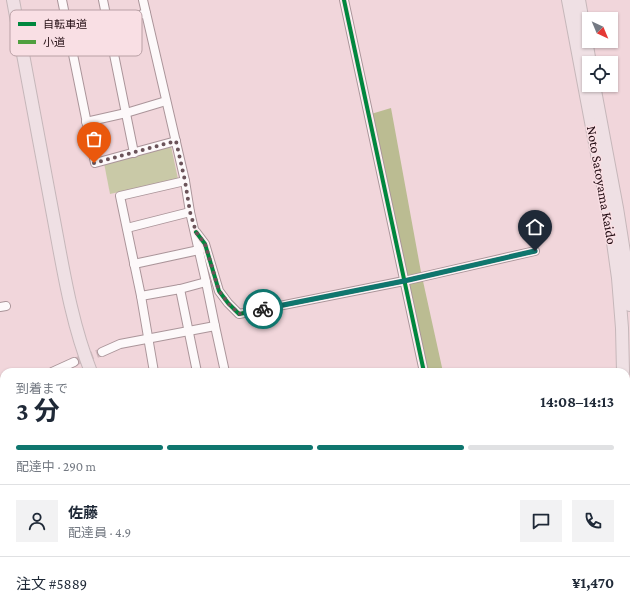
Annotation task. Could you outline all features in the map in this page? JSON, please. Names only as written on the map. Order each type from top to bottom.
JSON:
[{"type":"highway","points":[[13,0],[15,10]]},
{"type":"highway","name":"Noto Satoyama Kaido","points":[[568,0],[612,236],[622,328],[623,368]]},
{"type":"highway","points":[[579,0],[589,56]]},
{"type":"highway","points":[[23,56],[62,264],[74,318],[90,368]]},
{"type":"highway","name":"Noto Satoyama Kaido","points":[[595,92],[617,208],[626,265],[630,305]]},
{"type":"street","points":[[62,0],[64,10]]},
{"type":"street","points":[[103,0],[105,10]]},
{"type":"street","points":[[143,0],[185,181],[190,212],[200,250],[224,368]]},
{"type":"street","points":[[344,0],[423,368]]},
{"type":"street","points":[[142,15],[146,14]]},
{"type":"street","points":[[73,56],[94,163],[176,141]]},
{"type":"street","points":[[114,56],[134,153]]},
{"type":"street","points":[[86,122],[126,114],[166,101]]},
{"type":"street","points":[[153,368],[141,296],[120,196],[185,181]]},
{"type":"street","points":[[127,228],[190,212]]},
{"type":"street","points":[[196,232],[205,244],[219,291],[239,314],[404,281],[535,251]]},
{"type":"street","points":[[134,264],[200,250]]},
{"type":"street","points":[[141,296],[180,289],[206,282]]},
{"type":"street","points":[[180,289],[196,368]]},
{"type":"street","points":[[102,352],[120,344],[215,326]]},
{"type":"street","points":[[61,368],[74,362]]},
{"type":"green space","points":[[391,108],[421,272],[442,368],[424,368],[371,114]]},
{"type":"green space","points":[[171,146],[178,179],[110,194],[104,163]]},
{"type":"tunnel","points":[[74,362],[102,352]]},
{"type":"cycle path","points":[[344,0],[423,368]]},
{"type":"cycle path","points":[[196,232],[205,244],[219,291],[239,314],[404,281],[535,251]]},
{"type":"way so far","points":[[94,163],[176,141],[190,212],[196,232],[205,244],[219,291],[239,314],[263,309]]},
{"type":"route","points":[[263,309],[404,281],[535,251]]}]
